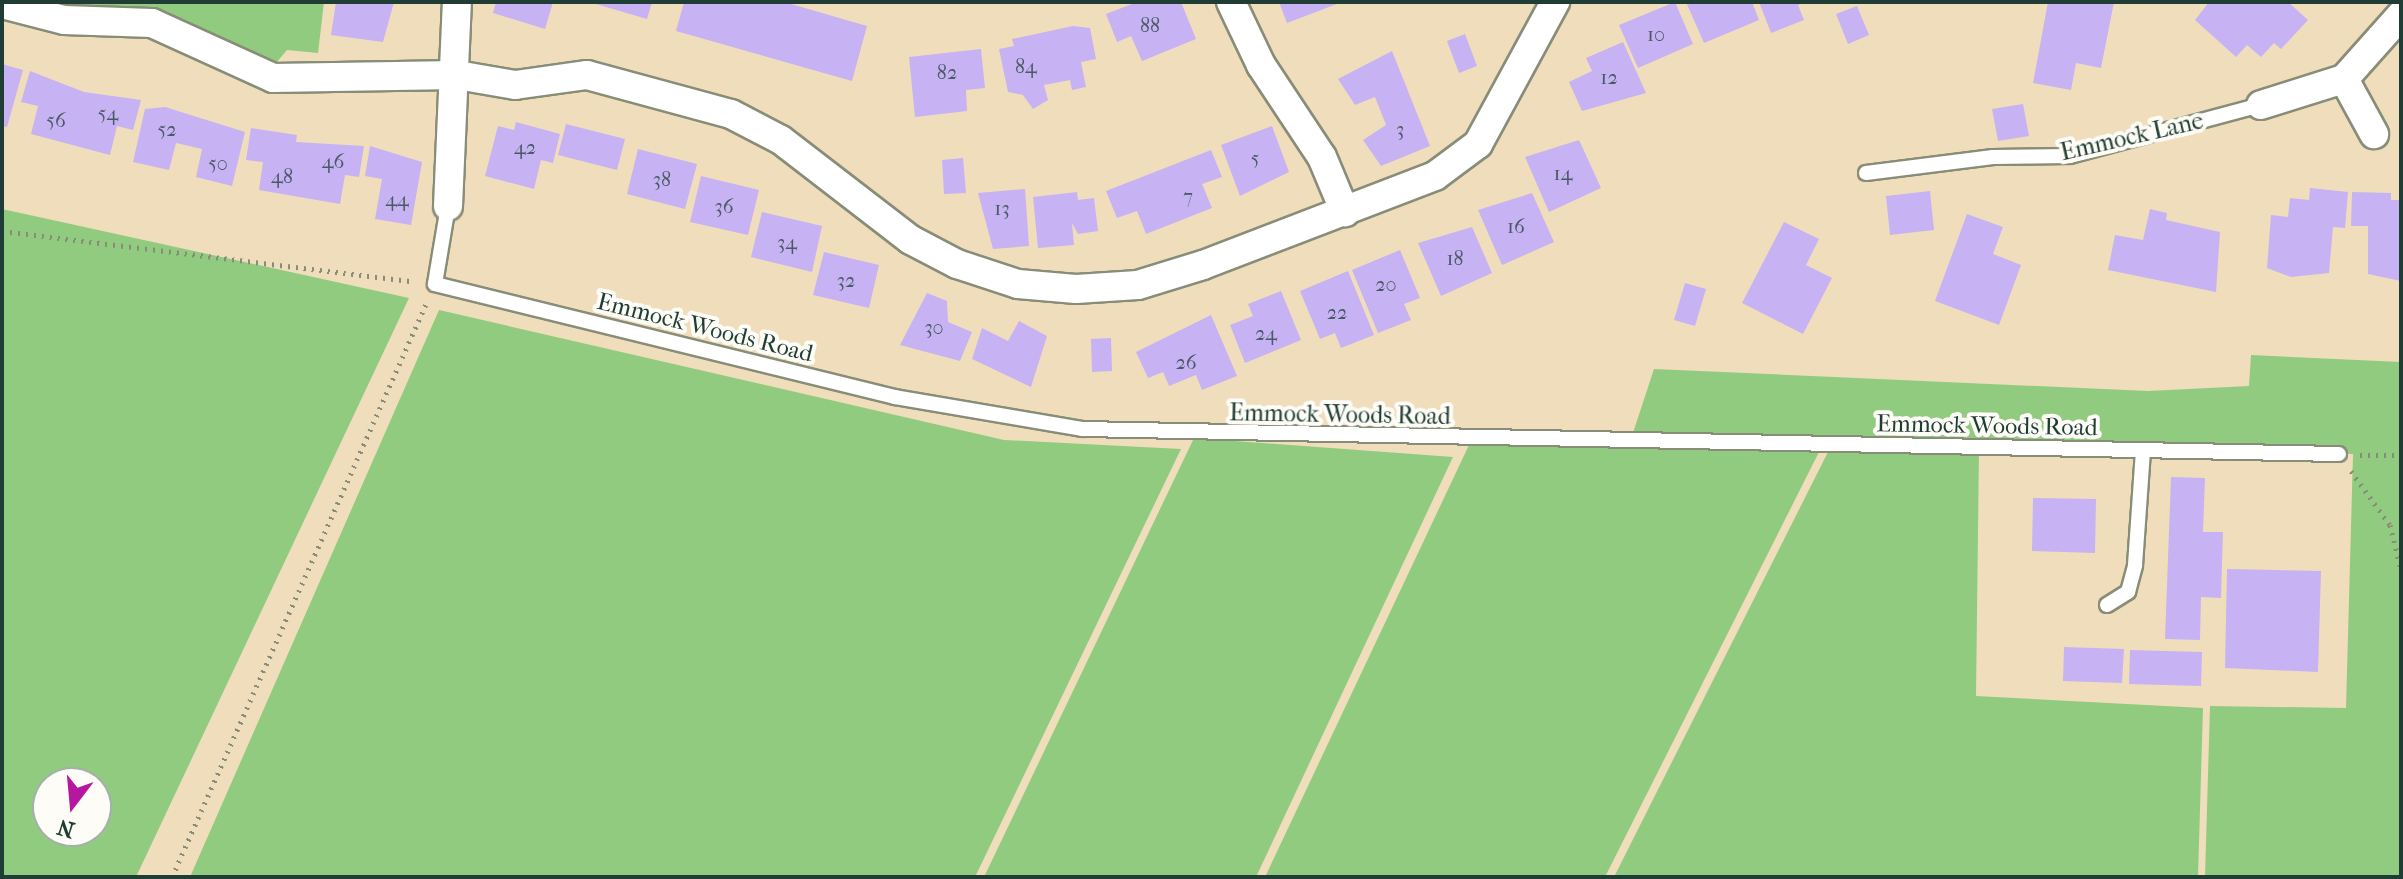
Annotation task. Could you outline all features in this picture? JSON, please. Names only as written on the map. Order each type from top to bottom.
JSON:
[{"type":"street","points":[[448,206],[457,75],[457,2]]},
{"type":"street","points":[[1231,2],[1322,157],[1345,212]]},
{"type":"street","points":[[2,4],[64,20],[152,23],[273,78],[457,75],[515,85],[587,75],[731,114],[781,140],[911,240],[1018,284],[1138,285],[1345,212],[1435,176],[1478,144],[1555,2]]},
{"type":"street","points":[[2374,134],[2344,79],[2401,15]]},
{"type":"street","name":"Emmock Lane","points":[[2261,105],[2344,79]]},
{"type":"lane","name":"Emmock Lane","points":[[1866,173],[1993,157],[2070,156],[2261,105]]},
{"type":"lane","points":[[435,284],[448,206]]},
{"type":"lane","name":"Emmock Woods Road","points":[[435,284],[895,397],[1082,429],[2339,454]]},
{"type":"lane","points":[[2107,605],[2128,592],[2135,565],[2143,450]]},
{"type":"path","points":[[2,231],[435,284],[172,877]]},
{"type":"path","points":[[2339,454],[2401,455]]},
{"type":"path","points":[[2339,454],[2390,525],[2401,569]]},
{"type":"green space","points":[[324,2],[318,53],[287,50],[276,63],[157,9],[60,4]]},
{"type":"green space","points":[[2,209],[409,298],[136,877],[2,877]]},
{"type":"green space","points":[[439,310],[1004,440],[1181,449],[975,877],[190,877]]},
{"type":"green space","points":[[2251,355],[2401,362],[2401,877],[2205,877],[2210,706],[2346,708],[2353,454],[1630,442],[1654,369],[2148,391],[2249,386]]},
{"type":"green space","points":[[1194,438],[1453,457],[1256,877],[984,877]]},
{"type":"green space","points":[[1469,445],[1819,452],[1605,877],[1265,877]]},
{"type":"green space","points":[[1830,448],[1979,449],[1976,696],[2203,708],[2198,877],[1614,877]]},
{"type":"building","points":[[336,2],[394,2],[383,42],[331,35]]},
{"type":"building","points":[[496,2],[553,2],[545,29],[493,13]]},
{"type":"building","points":[[589,2],[652,2],[647,19]]},
{"type":"building","points":[[684,2],[784,2],[867,26],[852,81],[676,31]]},
{"type":"building","points":[[1137,2],[1181,2],[1196,39],[1142,61],[1131,36],[1117,42],[1106,14]]},
{"type":"building","points":[[1279,2],[1342,2],[1287,23]]},
{"type":"building","points":[[1675,2],[1693,44],[1638,68],[1619,25]]},
{"type":"building","points":[[1686,2],[1752,2],[1759,20],[1704,43]]},
{"type":"building","points":[[1759,2],[1805,2],[1798,5],[1804,20],[1771,33]]},
{"type":"building","points":[[2048,2],[2114,2],[2101,68],[2076,63],[2071,90],[2033,83]]},
{"type":"building","points":[[2209,2],[2288,2],[2308,20],[2281,49],[2274,43],[2261,57],[2247,45],[2236,57],[2195,20]]},
{"type":"building","points":[[1857,6],[1869,35],[1848,44],[1836,14]]},
{"type":"building","points":[[1073,26],[1090,28],[1096,59],[1081,62],[1086,87],[1072,90],[1070,80],[1044,85],[1048,100],[1033,109],[1023,95],[1008,92],[999,49],[1014,46],[1012,39]]},
{"type":"building","points":[[1465,34],[1477,66],[1459,73],[1447,41]]},
{"type":"building","points":[[1623,42],[1646,93],[1582,111],[1569,82],[1592,71],[1586,58]]},
{"type":"building","points":[[981,49],[985,88],[966,90],[967,111],[915,117],[909,57]]},
{"type":"building","points":[[1392,51],[1430,146],[1381,166],[1363,140],[1386,125],[1375,97],[1355,105],[1338,79]]},
{"type":"building","points":[[2,64],[23,70],[7,127],[2,126]]},
{"type":"building","points":[[30,71],[84,92],[141,100],[133,130],[117,126],[110,155],[31,134],[38,106],[21,102]]},
{"type":"building","points":[[2023,104],[2029,136],[1998,141],[1992,109]]},
{"type":"building","points":[[165,107],[245,132],[232,186],[196,177],[202,149],[176,143],[169,170],[133,162],[145,109]]},
{"type":"building","points":[[516,122],[560,134],[553,163],[541,160],[534,189],[485,176],[498,126],[514,130]]},
{"type":"building","points":[[566,124],[625,139],[617,170],[558,155]]},
{"type":"building","points":[[1272,126],[1289,172],[1240,196],[1221,145]]},
{"type":"building","points":[[251,128],[297,135],[296,142],[364,146],[359,177],[345,175],[340,204],[259,190],[263,162],[246,160]]},
{"type":"building","points":[[1579,140],[1601,188],[1549,212],[1525,157]]},
{"type":"building","points":[[370,146],[422,162],[411,225],[375,219],[382,179],[365,176]]},
{"type":"building","points":[[638,149],[697,164],[685,209],[627,194]]},
{"type":"building","points":[[1211,150],[1222,177],[1202,184],[1212,208],[1146,234],[1137,211],[1117,218],[1106,191]]},
{"type":"building","points":[[963,158],[966,193],[944,194],[942,160]]},
{"type":"building","points":[[701,176],[759,190],[748,235],[690,222]]},
{"type":"building","points":[[2310,188],[2348,192],[2345,228],[2333,227],[2329,273],[2291,277],[2267,268],[2271,215],[2288,217],[2290,198],[2309,200]]},
{"type":"building","points":[[1025,189],[1029,246],[993,249],[978,193]]},
{"type":"building","points":[[1930,191],[1934,230],[1890,235],[1886,196]]},
{"type":"building","points":[[1077,192],[1078,200],[1094,198],[1098,231],[1078,234],[1072,223],[1074,245],[1038,248],[1033,197]]},
{"type":"building","points":[[2352,192],[2391,193],[2391,200],[2401,200],[2401,281],[2368,274],[2368,226],[2351,226]]},
{"type":"building","points":[[1532,193],[1554,242],[1502,265],[1478,210]]},
{"type":"building","points":[[2150,209],[2167,213],[2166,220],[2220,232],[2216,292],[2108,270],[2115,235],[2143,240]]},
{"type":"building","points":[[762,212],[822,226],[812,272],[751,257]]},
{"type":"building","points":[[1967,214],[2003,227],[1993,254],[2021,265],[1999,325],[1935,301]]},
{"type":"building","points":[[1784,222],[1819,239],[1806,265],[1832,278],[1803,334],[1742,303]]},
{"type":"building","points":[[1472,227],[1492,273],[1441,296],[1418,243]]},
{"type":"building","points":[[1400,250],[1420,298],[1404,304],[1411,320],[1378,333],[1352,270]]},
{"type":"building","points":[[824,252],[879,265],[869,308],[813,295]]},
{"type":"building","points":[[1348,271],[1374,335],[1341,348],[1335,333],[1320,339],[1300,291]]},
{"type":"building","points":[[1685,283],[1706,289],[1695,326],[1674,320]]},
{"type":"building","points":[[1281,291],[1301,340],[1245,363],[1230,325],[1253,316],[1248,304]]},
{"type":"building","points":[[927,293],[947,301],[948,322],[972,332],[960,361],[900,345]]},
{"type":"building","points":[[1211,315],[1237,376],[1202,390],[1196,375],[1169,386],[1163,372],[1148,378],[1136,352]]},
{"type":"building","points":[[1019,321],[1047,336],[1031,387],[972,359],[982,328],[1008,341]]},
{"type":"building","points":[[1111,338],[1112,371],[1092,372],[1091,339]]},
{"type":"building","points":[[2171,477],[2205,478],[2203,532],[2223,532],[2221,598],[2201,597],[2200,640],[2165,639]]},
{"type":"building","points":[[2033,498],[2096,499],[2095,553],[2032,551]]},
{"type":"building","points":[[2227,569],[2321,571],[2318,672],[2225,668]]},
{"type":"building","points":[[2064,647],[2124,649],[2122,683],[2063,681]]},
{"type":"building","points":[[2130,650],[2202,652],[2201,686],[2129,684]]}]
